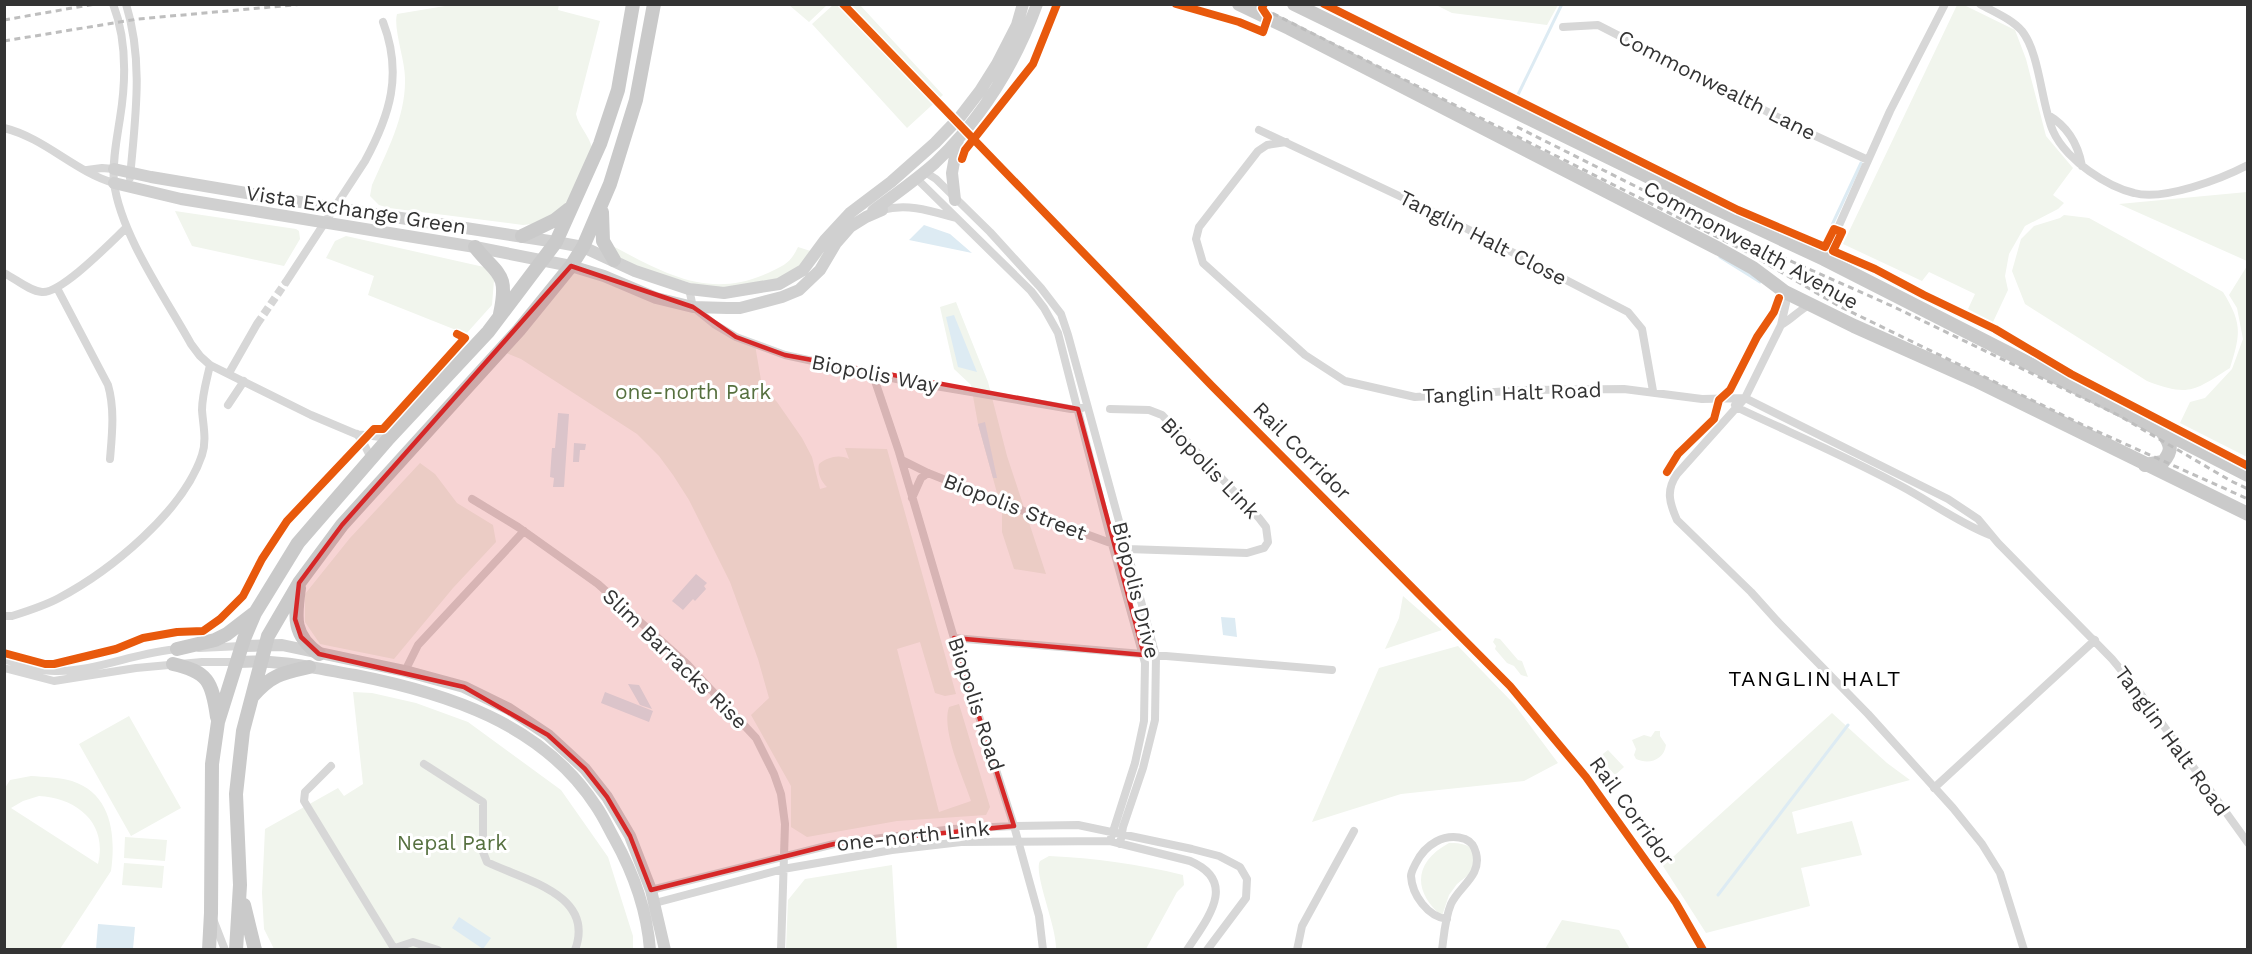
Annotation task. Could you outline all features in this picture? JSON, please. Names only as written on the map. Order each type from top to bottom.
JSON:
[{"type":"main road","points":[[209,950],[212,764],[218,722],[255,612],[298,543],[388,438],[499,319],[556,242],[600,144],[618,90],[633,4]]},
{"type":"main road","points":[[236,950],[240,885],[236,795],[243,731],[267,636],[299,583],[342,525],[519,330],[571,266],[603,201],[636,100],[654,4]]},
{"type":"main road","name":"Commonwealth Avenue","points":[[1239,4],[1647,211],[1753,268],[1785,291],[1854,326],[1985,386],[2247,514]]},
{"type":"main road","name":"Commonwealth Avenue","points":[[1293,4],[1649,177],[1824,259],[2247,475]]},
{"type":"main road","points":[[603,201],[602,236],[605,247],[614,260]]},
{"type":"main road","points":[[522,236],[555,220],[574,204]]},
{"type":"main road","points":[[475,248],[495,267],[501,279],[504,293],[499,319]]},
{"type":"main road","points":[[2145,465],[2163,462],[2170,454],[2171,445],[2162,431]]},
{"type":"main road","points":[[299,583],[296,619],[298,630],[307,646],[318,654]]},
{"type":"main road","points":[[177,649],[215,640],[228,634],[255,612]]},
{"type":"main road","points":[[173,664],[194,669],[206,681],[215,698],[218,722]]},
{"type":"main road","points":[[250,699],[263,684],[274,676],[309,667]]},
{"type":"main road","points":[[240,885],[248,928],[255,950]]},
{"type":"street","points":[[113,4],[124,57],[124,86],[114,183],[126,228],[191,344],[210,365],[311,415],[356,434],[388,438]]},
{"type":"street","points":[[126,4],[133,29],[139,79],[129,187]]},
{"type":"street","name":"Vista Exchange Green","points":[[114,169],[336,208],[582,247],[654,279],[688,289],[724,293],[779,284],[798,274],[850,213],[911,165],[960,117],[997,64],[1017,25],[1023,4]]},
{"type":"street","points":[[866,217],[920,175],[958,140],[1007,72],[1024,39],[1037,4]]},
{"type":"street","points":[[1824,259],[1911,69],[1945,4]]},
{"type":"street","points":[[1980,4],[2011,21],[2023,33],[2033,56],[2054,133],[2082,166],[2105,183],[2136,194],[2161,193],[2202,186],[2247,165]]},
{"type":"street","points":[[286,282],[336,208],[376,140],[392,100],[393,67],[383,22]]},
{"type":"street","name":"Commonwealth Lane","points":[[1563,27],[1598,25],[1807,132],[1868,160]]},
{"type":"street","points":[[4,128],[28,135],[100,178],[114,183]]},
{"type":"street","name":"Tanglin Halt Close","points":[[1259,130],[1444,217],[1628,312],[1642,329],[1653,391]]},
{"type":"street","points":[[955,200],[952,173],[958,140]]},
{"type":"street","name":"Tanglin Halt Road","points":[[1286,142],[1276,142],[1258,151],[1199,227],[1196,239],[1203,263],[1305,355],[1345,381],[1415,397],[1527,390],[1624,389],[1702,399],[1745,398],[1948,499],[1978,519],[2095,640],[2140,693],[2247,843]]},
{"type":"street","points":[[911,165],[920,175]]},
{"type":"street","points":[[86,170],[114,169]]},
{"type":"street","name":"Biopolis Drive","points":[[920,175],[936,179],[1019,263],[1061,314],[1088,407],[1156,656],[1155,720],[1151,740],[1117,832],[1110,841]]},
{"type":"street","name":"Biopolis Drive","points":[[920,175],[1044,308],[1058,333],[1145,663],[1144,721],[1117,832],[1120,844]]},
{"type":"street","name":"Vista Exchange Green","points":[[114,183],[181,199],[543,260],[604,276],[656,298],[693,307],[740,308],[799,290],[820,270],[836,243],[850,227],[866,217]]},
{"type":"street","points":[[866,217],[893,207],[920,207],[959,219]]},
{"type":"street","points":[[4,273],[30,289],[48,292],[57,288],[126,228]]},
{"type":"street","points":[[57,288],[108,385],[113,430],[110,459]]},
{"type":"street","points":[[688,289],[693,307]]},
{"type":"street","points":[[1785,291],[1786,303],[1781,325],[1745,398],[1670,484],[1671,507],[1677,520],[1751,592],[1779,624],[1868,714],[1982,844],[2000,873],[2024,950]]},
{"type":"street","points":[[1781,325],[1801,309],[1812,304]]},
{"type":"street","name":"Biopolis Way","points":[[693,307],[736,338],[795,358],[873,375],[1078,409],[1088,407]]},
{"type":"street","points":[[228,373],[257,324]]},
{"type":"street","points":[[4,616],[12,616],[59,598],[132,547],[162,519],[192,479],[203,453],[205,435],[202,408],[210,365]]},
{"type":"street","points":[[873,375],[902,460]]},
{"type":"street","points":[[228,405],[243,381]]},
{"type":"street","points":[[1730,400],[1738,408]]},
{"type":"street","name":"Tanglin Halt Road","points":[[1738,408],[1865,467],[1977,530],[1991,535]]},
{"type":"street","name":"Biopolis Link","points":[[1110,409],[1149,411],[1162,416],[1260,518],[1268,534]]},
{"type":"street","points":[[356,434],[371,458]]},
{"type":"street","name":"Biopolis Street","points":[[902,460],[928,473],[1127,549],[1247,553],[1264,548],[1268,542],[1268,534]]},
{"type":"street","name":"Biopolis Road","points":[[902,460],[1040,916],[1043,950]]},
{"type":"street","name":"Biopolis Street","points":[[912,498],[921,478],[928,473]]},
{"type":"street","name":"Slim Barracks Rise","points":[[472,499],[581,570],[630,610],[687,664],[756,738],[781,794],[784,824],[781,950]]},
{"type":"street","points":[[405,671],[418,645],[524,531]]},
{"type":"street","points":[[954,638],[1332,670]]},
{"type":"street","points":[[1934,788],[2095,640]]},
{"type":"street","points":[[4,659],[22,666],[54,671],[86,668],[136,655],[177,649],[282,645],[405,671],[464,687],[509,709],[548,735],[585,769],[607,797],[630,836],[644,892],[665,950]]},
{"type":"street","points":[[4,668],[54,681],[173,664],[260,660],[309,667],[425,691],[456,701],[519,730],[570,774],[596,805],[644,892]]},
{"type":"street","points":[[424,764],[483,802],[483,852],[487,862],[558,894],[570,904],[577,919],[578,940],[575,950]]},
{"type":"street","points":[[331,766],[304,792],[304,801],[395,949],[413,942],[438,950]]},
{"type":"street","name":"one-north Link","points":[[644,892],[834,844],[894,835],[1014,826],[1078,825],[1192,849],[1231,861],[1240,867],[1247,879],[1246,898],[1207,950]]},
{"type":"street","points":[[1297,950],[1302,926],[1354,831]]},
{"type":"street","points":[[1442,950],[1451,904],[1477,867],[1476,850],[1472,843],[1454,837],[1432,843],[1418,860],[1411,874],[1414,890],[1426,907],[1438,918],[1447,919]]},
{"type":"street","name":"one-north Link","points":[[649,905],[783,869],[904,849],[961,842],[1110,841],[1190,861],[1201,865],[1210,873],[1217,896],[1214,908],[1187,950]]},
{"type":"street","points":[[649,905],[650,950]]},
{"type":"street","points":[[211,913],[225,950]]},
{"type":"highlighted area","points":[[571,266],[693,307],[736,337],[785,355],[1078,409],[1144,655],[954,638],[1014,826],[834,844],[651,890],[630,836],[607,797],[585,769],[548,735],[464,687],[319,654],[301,637],[295,619],[299,583],[342,525]]},
{"type":"green space","points":[[559,4],[558,10],[600,21],[576,114],[592,148],[565,208],[532,224],[523,225],[379,205],[370,196],[372,185],[399,120],[404,92],[405,78],[397,14],[451,5]]},
{"type":"green space","points":[[789,5],[827,5],[809,22]]},
{"type":"green space","points":[[833,5],[860,5],[943,95],[907,128],[812,24]]},
{"type":"green space","points":[[1436,5],[1558,5],[1547,25],[1452,13]]},
{"type":"green space","points":[[1957,5],[1964,5],[2015,30],[2026,59],[2046,136],[2073,168],[2053,195],[2064,203],[2058,209],[2025,226],[2009,254],[2005,276],[2008,290],[1993,322],[1968,309],[1975,294],[1929,272],[1922,281],[1843,244]]},
{"type":"green space","points":[[2247,192],[2247,261],[2119,204]]},
{"type":"green space","points":[[175,211],[296,229],[299,231],[300,239],[284,266],[192,246]]},
{"type":"green space","points":[[2064,215],[2089,218],[2223,292],[2234,312],[2238,328],[2230,368],[2208,382],[2191,389],[2182,390],[2161,386],[2147,381],[2025,304],[2012,271],[2021,239],[2034,226]]},
{"type":"green space","points":[[346,236],[484,267],[494,280],[492,305],[466,334],[368,295],[374,276],[326,258],[335,241]]},
{"type":"green space","points":[[603,241],[663,271],[703,283],[723,284],[745,281],[768,273],[786,263],[798,247],[823,255],[806,272],[724,293],[614,260]]},
{"type":"green space","name":"one-north Park","points":[[571,266],[693,307],[755,345],[762,386],[777,402],[802,438],[812,457],[820,489],[827,487],[820,477],[819,464],[834,457],[849,459],[845,448],[887,449],[956,694],[945,696],[935,693],[920,642],[897,649],[939,812],[971,801],[954,754],[948,728],[949,707],[959,704],[990,807],[986,815],[897,821],[807,837],[791,827],[791,786],[751,715],[769,698],[758,659],[730,582],[689,500],[659,456],[637,434],[521,359],[504,352]]},
{"type":"green space","points":[[2247,266],[2247,457],[2180,423],[2190,402],[2205,398],[2232,369],[2243,339],[2237,308],[2229,295]]},
{"type":"green space","points":[[956,302],[988,382],[1007,456],[1046,574],[1014,569],[1002,532],[1002,511],[978,424],[971,385],[954,369],[940,307]]},
{"type":"green space","points":[[420,463],[435,474],[457,503],[493,525],[496,542],[453,588],[394,659],[320,644],[305,622],[305,594],[350,538]]},
{"type":"green space","points":[[1403,596],[1442,630],[1385,649],[1399,618]]},
{"type":"green space","points":[[1495,638],[1500,639],[1518,660],[1522,661],[1528,677],[1521,675],[1495,649],[1493,642]]},
{"type":"green space","points":[[1458,646],[1514,704],[1558,763],[1524,781],[1401,794],[1312,822],[1379,668]]},
{"type":"green space","name":"Nepal Park","points":[[353,692],[372,693],[416,703],[468,722],[561,790],[608,857],[633,936],[633,949],[274,949],[264,929],[262,893],[265,829],[338,788],[344,796],[363,784]]},
{"type":"green space","points":[[1832,713],[1887,763],[1910,780],[1792,812],[1797,834],[1852,821],[1862,855],[1801,868],[1810,906],[1706,933],[1663,866]]},
{"type":"green space","points":[[129,716],[181,808],[131,836],[79,744]]},
{"type":"green space","points":[[1655,731],[1660,731],[1660,736],[1666,745],[1665,750],[1655,760],[1636,759],[1634,755],[1636,749],[1632,740],[1644,735],[1651,737]]},
{"type":"green space","points":[[1608,750],[1624,767],[1615,775],[1599,757]]},
{"type":"green space","points":[[31,776],[72,781],[85,787],[96,796],[108,818],[113,844],[111,871],[60,949],[5,949],[5,788],[10,780]],"holes":[[[39,796],[53,798],[77,808],[94,825],[100,849],[98,864],[11,808]]]},
{"type":"green space","points":[[125,837],[167,840],[165,861],[124,858]]},
{"type":"green space","points":[[1449,843],[1465,845],[1472,848],[1478,855],[1472,872],[1457,884],[1449,895],[1442,916],[1426,897],[1421,877],[1423,868],[1429,859]]},
{"type":"green space","points":[[1049,856],[1116,862],[1166,871],[1183,875],[1184,885],[1177,892],[1146,949],[1056,949],[1039,867],[1040,861]]},
{"type":"green space","points":[[124,863],[164,866],[162,888],[122,885]]},
{"type":"green space","points":[[892,865],[897,949],[786,949],[788,900],[805,879]]},
{"type":"green space","points":[[1562,920],[1619,930],[1630,949],[1545,949]]},
{"type":"shaded area","points":[[924,225],[950,234],[972,253],[909,240]]},
{"type":"shaded area","points":[[954,315],[977,372],[958,367],[946,317]]},
{"type":"shaded area","points":[[558,413],[569,414],[564,487],[553,487],[554,478],[550,477]]},
{"type":"shaded area","points":[[985,422],[997,478],[993,478],[978,424]]},
{"type":"shaded area","points":[[574,443],[586,444],[585,450],[580,450],[579,462],[573,462]]},
{"type":"shaded area","points":[[696,574],[707,583],[704,586],[706,589],[683,610],[672,601]]},
{"type":"shaded area","points":[[1221,617],[1235,618],[1237,637],[1223,635]]},
{"type":"shaded area","points":[[628,684],[639,685],[652,709],[640,705]]},
{"type":"shaded area","points":[[605,692],[653,711],[649,722],[601,703]]},
{"type":"shaded area","points":[[459,917],[491,938],[483,949],[452,928]]},
{"type":"shaded area","points":[[98,924],[135,927],[133,949],[96,949]]},
{"type":"waterway","points":[[1513,105],[1562,4]]},
{"type":"waterway","points":[[1824,242],[1861,163]]},
{"type":"waterway","points":[[1720,257],[1760,282]]},
{"type":"waterway","points":[[1718,895],[1848,725]]},
{"type":"tunnel","points":[[257,324],[286,282]]},
{"type":"railway","points":[[4,20],[95,4]]},
{"type":"railway","points":[[4,41],[138,19],[305,4]]},
{"type":"railway","points":[[1254,4],[1745,251],[1839,306],[2083,425],[2248,499]]},
{"type":"railway","points":[[1517,127],[1741,239],[1892,306],[2118,415],[2248,489]]},
{"type":"cycle path","name":"Rail Corridor","points":[[843,4],[1212,386],[1510,686],[1586,777],[1676,903],[1703,950]]},
{"type":"cycle path","points":[[962,159],[965,150],[1033,64],[1057,4]]},
{"type":"cycle path","points":[[1176,4],[1239,22],[1263,32],[1268,17],[1262,8],[1264,4]]},
{"type":"cycle path","points":[[1324,4],[1738,210],[1825,247],[1834,229],[1842,232],[1833,251],[1875,269],[1995,329],[2071,374],[2248,466]]},
{"type":"cycle path","points":[[1667,472],[1678,454],[1714,419],[1719,400],[1730,390],[1757,337],[1774,312],[1779,298]]},
{"type":"cycle path","points":[[4,653],[45,664],[54,664],[116,649],[143,638],[177,632],[203,631],[220,619],[243,596],[262,559],[287,521],[374,429],[383,429],[465,338],[457,334]]},
{"type":"district","name":"TANGLIN HALT","points":[[1815,678]]}]
